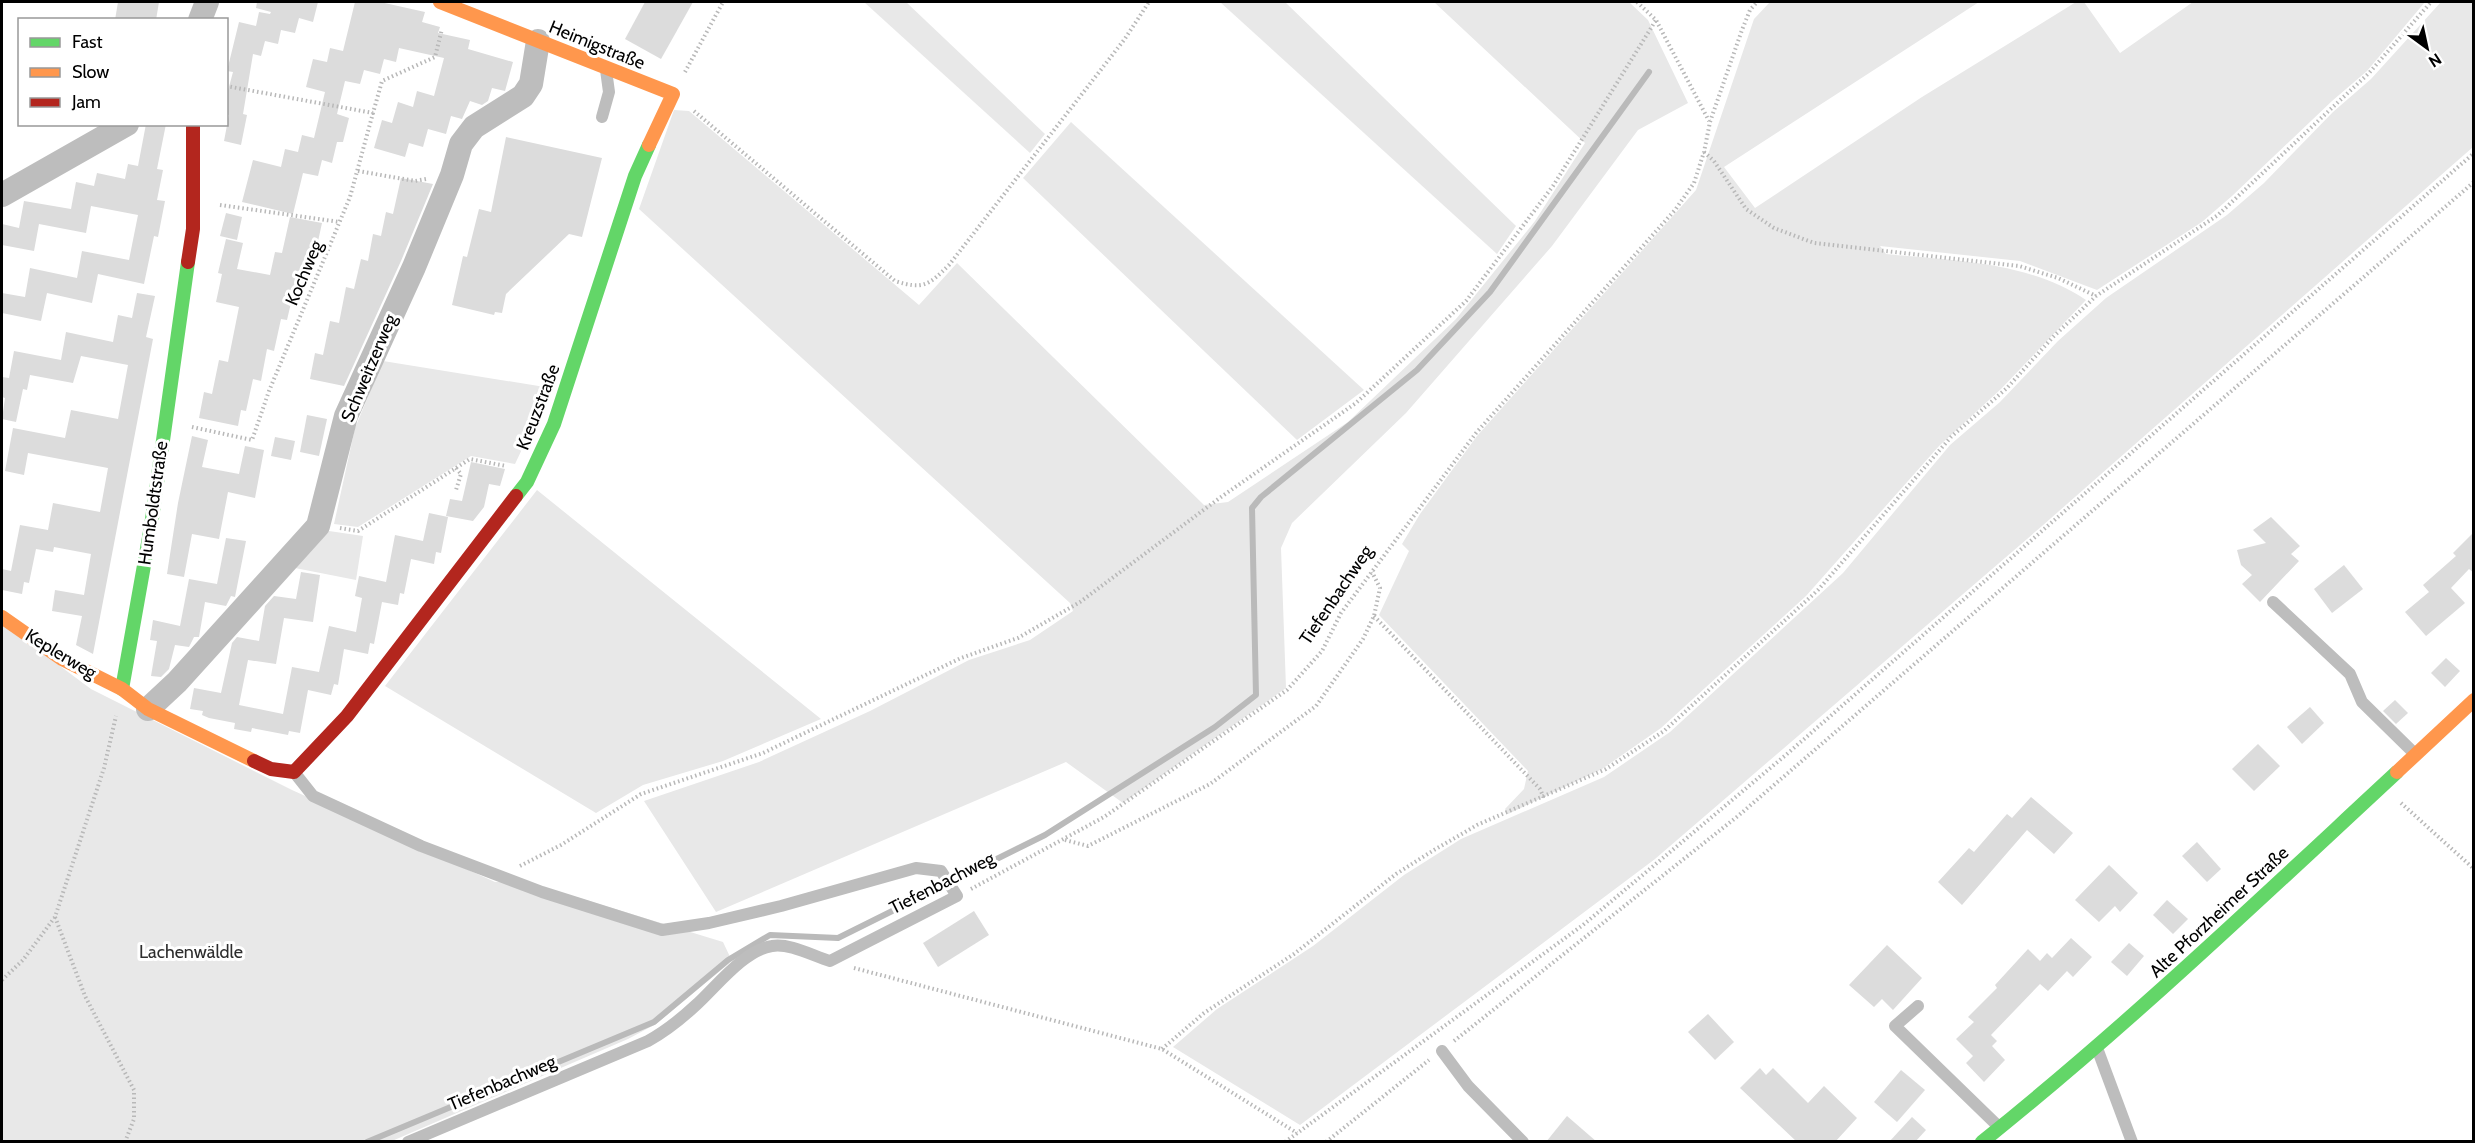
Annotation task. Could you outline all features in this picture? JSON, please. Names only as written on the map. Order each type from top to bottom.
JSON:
[{"type":"street","points":[[201,18],[207,2]]},
{"type":"street","name":"Heimigstraße","points":[[445,3],[673,94]]},
{"type":"street","name":"Schweitzerweg","points":[[148,708],[177,682],[318,526],[346,416],[414,267],[452,175],[460,144],[474,127],[523,96],[531,84],[538,41]]},
{"type":"street","name":"Kreuzstraße","points":[[294,772],[347,716],[527,482],[554,424],[635,176],[673,94]]},
{"type":"street","points":[[2,195],[123,126]]},
{"type":"street","name":"Humboldtstraße","points":[[122,689],[151,526],[193,229],[193,126]]},
{"type":"street","name":"Keplerweg","points":[[2,616],[62,659],[122,689]]},
{"type":"street","points":[[122,689],[148,708],[271,769],[294,772]]},
{"type":"street","name":"Alte Pforzheimer Straße","points":[[1982,1142],[2097,1047],[2474,700]]},
{"type":"lane","points":[[602,117],[609,92],[606,69]]},
{"type":"lane","points":[[558,362],[573,364]]},
{"type":"lane","points":[[2273,603],[2350,674],[2362,702],[2416,755]]},
{"type":"lane","points":[[294,772],[313,796],[421,846],[495,875],[662,930],[709,923],[781,906],[916,868],[941,871],[957,896]]},
{"type":"lane","name":"Tiefenbachweg","points":[[413,1141],[648,1041],[680,1020],[724,977],[761,950],[772,946],[787,947],[830,961],[957,896]]},
{"type":"lane","points":[[1918,1006],[1895,1026],[2000,1128]]},
{"type":"lane","points":[[2097,1047],[2132,1142]]},
{"type":"lane","points":[[1442,1051],[1468,1086],[1523,1142]]},
{"type":"path","points":[[723,2],[673,94],[895,281],[912,287],[930,284],[957,256],[1124,40],[1149,2]]},
{"type":"path","points":[[1637,2],[1656,20],[1710,122]]},
{"type":"path","name":"Tiefenbachweg","points":[[957,896],[1064,840],[1124,804],[1287,690],[1322,651],[1341,613],[1476,433],[1675,210],[1694,183],[1704,152],[1710,122],[1742,30],[1756,2]]},
{"type":"path","points":[[1162,1049],[1204,1013],[1294,954],[1396,874],[1478,825],[1606,770],[1664,731],[1818,590],[1951,437],[2007,388],[2053,337],[2096,296],[2218,215],[2369,72],[2431,2]]},
{"type":"path","name":"Kochweg","points":[[165,422],[252,440],[269,391],[340,222],[358,171],[382,81],[435,57],[445,3]]},
{"type":"path","points":[[495,875],[522,866],[561,845],[641,794],[763,753],[961,658],[1018,638],[1080,602],[1221,497],[1356,403],[1466,301],[1553,186],[1656,20]]},
{"type":"path","points":[[228,86],[373,113]]},
{"type":"path","points":[[1704,152],[1714,161],[1746,209],[1774,228],[1814,243],[2019,266],[2058,278],[2096,296]]},
{"type":"path","points":[[1285,1142],[1601,910],[1787,754],[2474,153]]},
{"type":"path","points":[[358,171],[415,180]]},
{"type":"path","points":[[1326,1142],[1738,816],[2474,182]]},
{"type":"path","points":[[192,201],[340,222]]},
{"type":"path","points":[[318,526],[358,531],[470,459],[532,471]]},
{"type":"path","points":[[456,468],[460,474],[456,490]]},
{"type":"path","points":[[1064,840],[1088,846],[1210,784],[1316,706],[1363,639],[1374,616],[1380,588],[1372,572]]},
{"type":"path","points":[[1374,616],[1540,789],[1544,798]]},
{"type":"path","points":[[2,980],[23,960],[55,917],[104,768],[122,689]]},
{"type":"path","points":[[2382,786],[2474,869]]},
{"type":"path","points":[[55,917],[86,996],[134,1090],[134,1119],[125,1142]]},
{"type":"path","points":[[830,961],[1162,1049],[1297,1132]]},
{"type":"green space","points":[[864,2],[906,2],[1045,134],[1030,153]]},
{"type":"green space","points":[[1220,2],[1285,2],[1516,226],[1497,254]]},
{"type":"green space","points":[[1434,2],[1629,2],[1648,20],[1688,103],[1638,130],[1552,246],[1406,413],[1292,523],[1281,548],[1286,688],[1123,803],[1066,762],[716,912],[644,801],[759,762],[870,711],[969,660],[1030,640],[1073,611],[1070,603],[639,209],[674,110],[689,111],[919,305],[957,263],[1204,505],[1228,502],[1348,422],[1456,319],[1535,221],[1585,143]]},
{"type":"green space","points":[[1770,2],[1979,2],[1724,167],[1755,208],[1922,97],[2076,2],[2084,2],[2120,53],[2193,2],[2425,2],[2367,71],[2232,196],[2202,222],[2097,290],[2020,261],[1880,246],[1886,254],[1964,261],[2015,270],[2040,277],[2086,300],[2001,389],[1939,446],[1806,596],[1661,728],[1602,769],[1508,814],[1505,809],[1524,789],[1528,771],[1379,615],[1409,551],[1402,544],[1420,514],[1477,436],[1696,190],[1754,19]]},
{"type":"green space","points":[[2441,2],[2473,2],[2473,147],[2042,526],[1655,859],[1300,1125],[1173,1047],[1217,1009],[1313,946],[1404,875],[1461,839],[1604,777],[1670,732],[1843,573],[1950,445],[2000,402],[2058,341],[2106,298],[2227,215],[2264,183],[2333,112],[2371,79]]},
{"type":"green space","points":[[1071,122],[1364,390],[1297,440],[1023,178]]},
{"type":"green space","points":[[383,361],[551,388],[515,464],[471,456],[358,527],[334,524],[355,428]]},
{"type":"green space","points":[[537,490],[821,719],[723,761],[643,785],[596,813],[385,686]]},
{"type":"green space","points":[[329,531],[363,536],[356,580],[295,568]]},
{"type":"green space","name":"Lachenwäldle","points":[[2,623],[91,689],[292,790],[495,882],[527,882],[723,942],[732,961],[656,1024],[628,1039],[392,1141],[2,1141]]},
{"type":"building","points":[[118,2],[159,2],[156,18],[115,18]]},
{"type":"building","points":[[257,2],[318,2],[313,22],[299,18],[295,33],[281,30],[278,44],[265,41],[261,56],[253,54],[243,114],[247,115],[241,145],[224,141],[229,115],[228,91],[233,72],[228,71],[228,67],[239,22],[256,26],[259,12],[270,14],[271,12],[256,8]]},
{"type":"building","points":[[355,2],[380,2],[425,12],[422,22],[440,27],[438,33],[470,40],[468,49],[513,62],[505,91],[492,88],[488,101],[482,105],[470,101],[462,119],[451,116],[446,134],[428,129],[423,147],[409,143],[405,157],[374,148],[382,120],[392,123],[398,102],[413,107],[417,91],[434,96],[444,58],[399,48],[396,62],[384,59],[380,74],[364,70],[360,84],[345,81],[337,114],[349,118],[343,142],[337,142],[332,163],[322,160],[318,176],[303,173],[293,214],[242,202],[253,160],[281,167],[285,149],[298,152],[302,135],[314,138],[325,92],[306,87],[313,59],[327,62],[330,48],[343,51]]},
{"type":"building","points":[[645,2],[693,2],[661,59],[625,39]]},
{"type":"building","points":[[146,126],[166,126],[157,169],[163,170],[157,200],[165,201],[158,237],[154,236],[144,284],[98,274],[92,303],[47,293],[41,321],[2,313],[2,293],[25,297],[30,268],[77,278],[82,251],[129,260],[138,215],[91,206],[86,233],[39,224],[34,251],[2,245],[2,224],[19,228],[24,201],[71,209],[76,182],[94,186],[97,173],[125,179],[128,164],[138,166]]},
{"type":"building","points":[[506,137],[602,158],[582,237],[569,234],[506,294],[502,313],[495,312],[494,315],[452,305],[463,256],[467,257],[479,209],[491,212]]},
{"type":"building","points":[[401,178],[433,184],[401,261],[344,386],[310,379],[315,353],[323,355],[330,321],[339,323],[346,287],[354,289],[361,259],[368,261],[373,234],[381,236],[386,212],[393,214]]},
{"type":"building","points":[[226,213],[242,217],[237,240],[220,236]]},
{"type":"building","points":[[290,217],[322,223],[312,269],[306,267],[301,291],[294,290],[287,320],[281,319],[274,351],[267,349],[261,381],[253,379],[246,411],[241,410],[238,426],[199,418],[204,392],[212,394],[219,360],[228,362],[239,307],[216,302],[222,274],[218,273],[226,239],[243,243],[237,269],[270,275],[275,252],[282,253]]},
{"type":"building","points":[[137,293],[155,296],[146,337],[153,339],[93,654],[76,645],[82,616],[52,611],[55,590],[84,595],[91,554],[54,547],[53,552],[36,549],[29,583],[24,582],[22,594],[2,590],[2,569],[11,571],[20,525],[48,530],[53,503],[100,512],[108,468],[28,453],[24,475],[5,471],[13,428],[65,438],[71,410],[118,419],[128,365],[81,356],[73,383],[30,375],[27,390],[23,389],[16,422],[2,419],[5,398],[2,397],[2,377],[9,378],[14,351],[61,360],[66,332],[113,342],[118,315],[132,318]]},
{"type":"building","points":[[307,415],[327,419],[319,456],[300,452]]},
{"type":"building","points":[[192,436],[208,440],[202,467],[239,474],[245,446],[264,450],[255,498],[228,492],[219,539],[192,534],[184,577],[167,574],[178,503]]},
{"type":"building","points":[[275,437],[295,441],[291,460],[271,456]]},
{"type":"building","points":[[471,462],[505,469],[500,486],[489,484],[484,507],[473,521],[446,516],[450,499],[462,501]]},
{"type":"building","points":[[429,513],[448,517],[441,553],[436,552],[434,564],[411,559],[404,594],[400,593],[398,605],[382,602],[374,644],[370,643],[368,654],[344,649],[338,685],[334,684],[331,695],[308,690],[300,733],[289,731],[288,735],[252,728],[251,732],[234,729],[235,723],[209,718],[202,715],[203,711],[190,709],[194,688],[221,693],[232,643],[237,637],[259,641],[265,606],[274,596],[296,599],[301,572],[320,575],[313,622],[284,618],[276,664],[248,660],[239,705],[283,714],[292,667],[319,672],[329,626],[356,632],[362,598],[355,596],[359,576],[386,582],[395,535],[423,541]]},
{"type":"building","points":[[2271,517],[2300,546],[2291,554],[2299,561],[2260,602],[2242,584],[2252,575],[2241,565],[2237,550],[2266,543],[2253,530]]},
{"type":"building","points":[[2474,532],[2474,573],[2469,569],[2451,588],[2465,603],[2426,636],[2405,612],[2429,592],[2423,585],[2456,556],[2453,553]]},
{"type":"building","points":[[226,538],[246,541],[235,597],[231,596],[226,606],[205,602],[199,637],[194,637],[189,647],[175,645],[169,669],[161,677],[151,676],[157,641],[150,640],[153,620],[180,626],[189,579],[217,584]]},
{"type":"building","points":[[2344,565],[2363,589],[2332,613],[2314,589]]},
{"type":"building","points":[[2446,658],[2460,671],[2445,687],[2431,673]]},
{"type":"building","points":[[2395,700],[2408,713],[2396,724],[2383,711]]},
{"type":"building","points":[[2310,707],[2324,723],[2302,744],[2287,727]]},
{"type":"building","points":[[2258,744],[2280,766],[2254,791],[2232,769]]},
{"type":"building","points":[[2031,797],[2073,833],[2054,854],[2027,830],[1962,905],[1938,882],[1969,848],[1974,852],[2007,814],[2012,818]]},
{"type":"building","points":[[2197,842],[2221,869],[2207,882],[2182,856]]},
{"type":"building","points":[[2109,865],[2138,893],[2120,912],[2115,906],[2099,922],[2075,900]]},
{"type":"building","points":[[2167,900],[2188,919],[2173,934],[2153,915]]},
{"type":"building","points":[[974,911],[989,935],[938,967],[923,943]]},
{"type":"building","points":[[2071,938],[2092,957],[2073,977],[2067,971],[2048,991],[2040,984],[1991,1035],[1997,1041],[1992,1046],[2005,1060],[1984,1082],[1966,1063],[1973,1056],[1956,1039],[1974,1022],[1968,1017],[1997,988],[1995,985],[2028,949],[2040,961],[2047,953],[2052,958]]},
{"type":"building","points":[[2129,943],[2144,956],[2127,976],[2111,962]]},
{"type":"building","points":[[1887,945],[1922,978],[1893,1010],[1882,999],[1874,1007],[1849,985]]},
{"type":"building","points":[[1708,1014],[1734,1042],[1715,1060],[1688,1032]]},
{"type":"building","points":[[1760,1068],[1766,1075],[1773,1068],[1808,1103],[1824,1086],[1857,1118],[1835,1142],[1797,1142],[1740,1088]]},
{"type":"building","points":[[1901,1070],[1925,1090],[1897,1122],[1874,1102]]},
{"type":"building","points":[[1567,1116],[1597,1142],[1546,1142]]},
{"type":"building","points":[[1912,1117],[1926,1130],[1915,1142],[1889,1142]]},
{"type":"waterway","points":[[367,1142],[654,1022],[728,960],[770,935],[838,938],[1045,835],[1215,727],[1256,695],[1252,508],[1261,497],[1417,370],[1490,292],[1649,72]]},
{"type":"traffic: fast","points":[[516,496],[527,482],[554,424],[635,176],[649,145]]},
{"type":"traffic: fast","points":[[122,689],[151,526],[188,262]]},
{"type":"traffic: fast","points":[[1982,1142],[2141,1007],[2397,772]]},
{"type":"traffic: slow","points":[[440,2],[673,94],[649,145]]},
{"type":"traffic: slow","points":[[2,617],[62,659],[122,689],[148,709],[254,761]]},
{"type":"traffic: slow","points":[[2397,772],[2474,700]]},
{"type":"traffic: jam","points":[[188,262],[193,229],[193,126]]},
{"type":"traffic: jam","points":[[254,761],[271,769],[294,772],[347,716],[516,496]]}]
